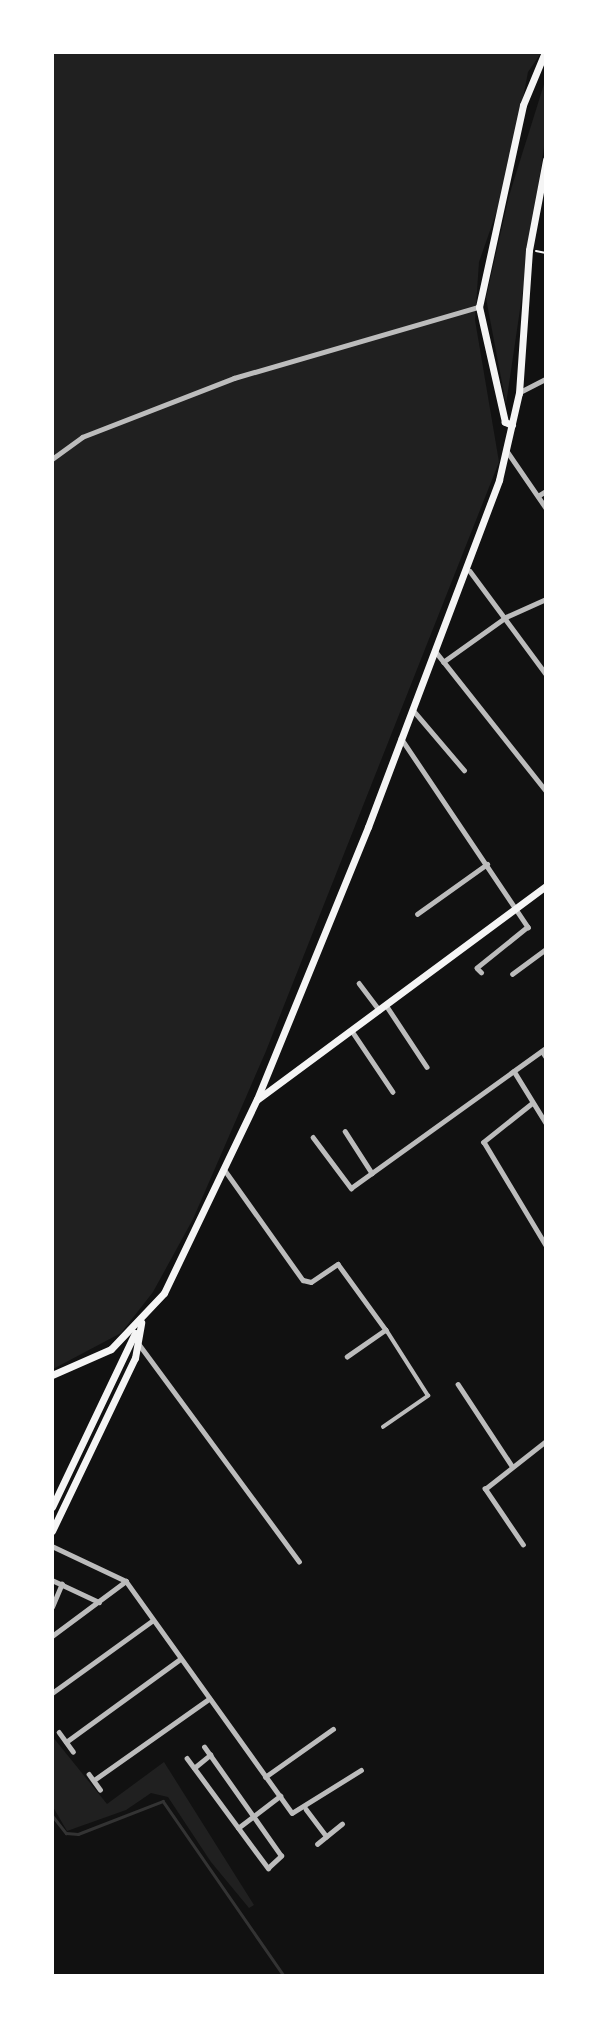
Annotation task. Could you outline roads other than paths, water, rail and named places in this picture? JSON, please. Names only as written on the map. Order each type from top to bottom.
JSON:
[{"type":"main road","points":[[512,425],[505,422],[480,307],[526,94],[545,52]]},
{"type":"main road","points":[[52,1507],[132,1338],[163,1293],[257,1100],[412,709],[470,571],[507,450],[519,393],[545,160]]},
{"type":"main road","points":[[257,1100],[545,886]]},
{"type":"main road","points":[[52,1531],[141,1343],[141,1323]]},
{"type":"main road","points":[[52,1376],[103,1355],[141,1323]]},
{"type":"street","points":[[52,459],[82,437],[234,378],[480,307]]},
{"type":"street","points":[[519,393],[545,379]]},
{"type":"street","points":[[507,450],[545,508]]},
{"type":"street","points":[[538,496],[545,491]]},
{"type":"street","points":[[470,571],[545,674]]},
{"type":"street","points":[[443,662],[506,617],[545,599]]},
{"type":"street","points":[[436,652],[545,791]]},
{"type":"street","points":[[412,709],[464,770]]},
{"type":"street","points":[[401,738],[528,927],[479,970]]},
{"type":"street","points":[[416,914],[487,864]]},
{"type":"street","points":[[512,974],[545,950]]},
{"type":"street","points":[[359,984],[382,1008],[426,1067]]},
{"type":"street","points":[[352,1031],[393,1092]]},
{"type":"street","points":[[313,1138],[347,1189],[544,1050],[545,1057]]},
{"type":"street","points":[[514,1071],[545,1124]]},
{"type":"street","points":[[533,1103],[484,1142],[545,1245]]},
{"type":"street","points":[[345,1131],[372,1173]]},
{"type":"street","points":[[224,1169],[303,1280],[311,1282],[338,1264],[386,1329],[428,1396],[383,1427]]},
{"type":"street","points":[[347,1357],[386,1329]]},
{"type":"street","points":[[132,1338],[141,1343],[299,1561]]},
{"type":"street","points":[[458,1384],[512,1466]]},
{"type":"street","points":[[523,1545],[485,1489],[545,1441]]},
{"type":"street","points":[[52,1546],[126,1581],[179,1660],[295,1815],[361,1770]]},
{"type":"street","points":[[52,1580],[99,1602]]},
{"type":"street","points":[[52,1636],[126,1581]]},
{"type":"street","points":[[52,1607],[62,1584]]},
{"type":"street","points":[[52,1693],[152,1621]]},
{"type":"street","points":[[66,1742],[179,1660]]},
{"type":"street","points":[[94,1780],[209,1699]]},
{"type":"street","points":[[265,1777],[333,1729]]},
{"type":"street","points":[[59,1732],[73,1751]]},
{"type":"street","points":[[187,1758],[265,1866],[280,1859],[253,1815],[204,1747]]},
{"type":"street","points":[[194,1768],[210,1755]]},
{"type":"street","points":[[89,1774],[100,1789]]},
{"type":"street","points":[[238,1828],[279,1796]]},
{"type":"street","points":[[306,1809],[326,1836]]},
{"type":"street","points":[[317,1844],[342,1824]]},
{"type":"waterway","points":[[52,1815],[66,1833],[78,1834],[163,1801],[284,1976]]}]
